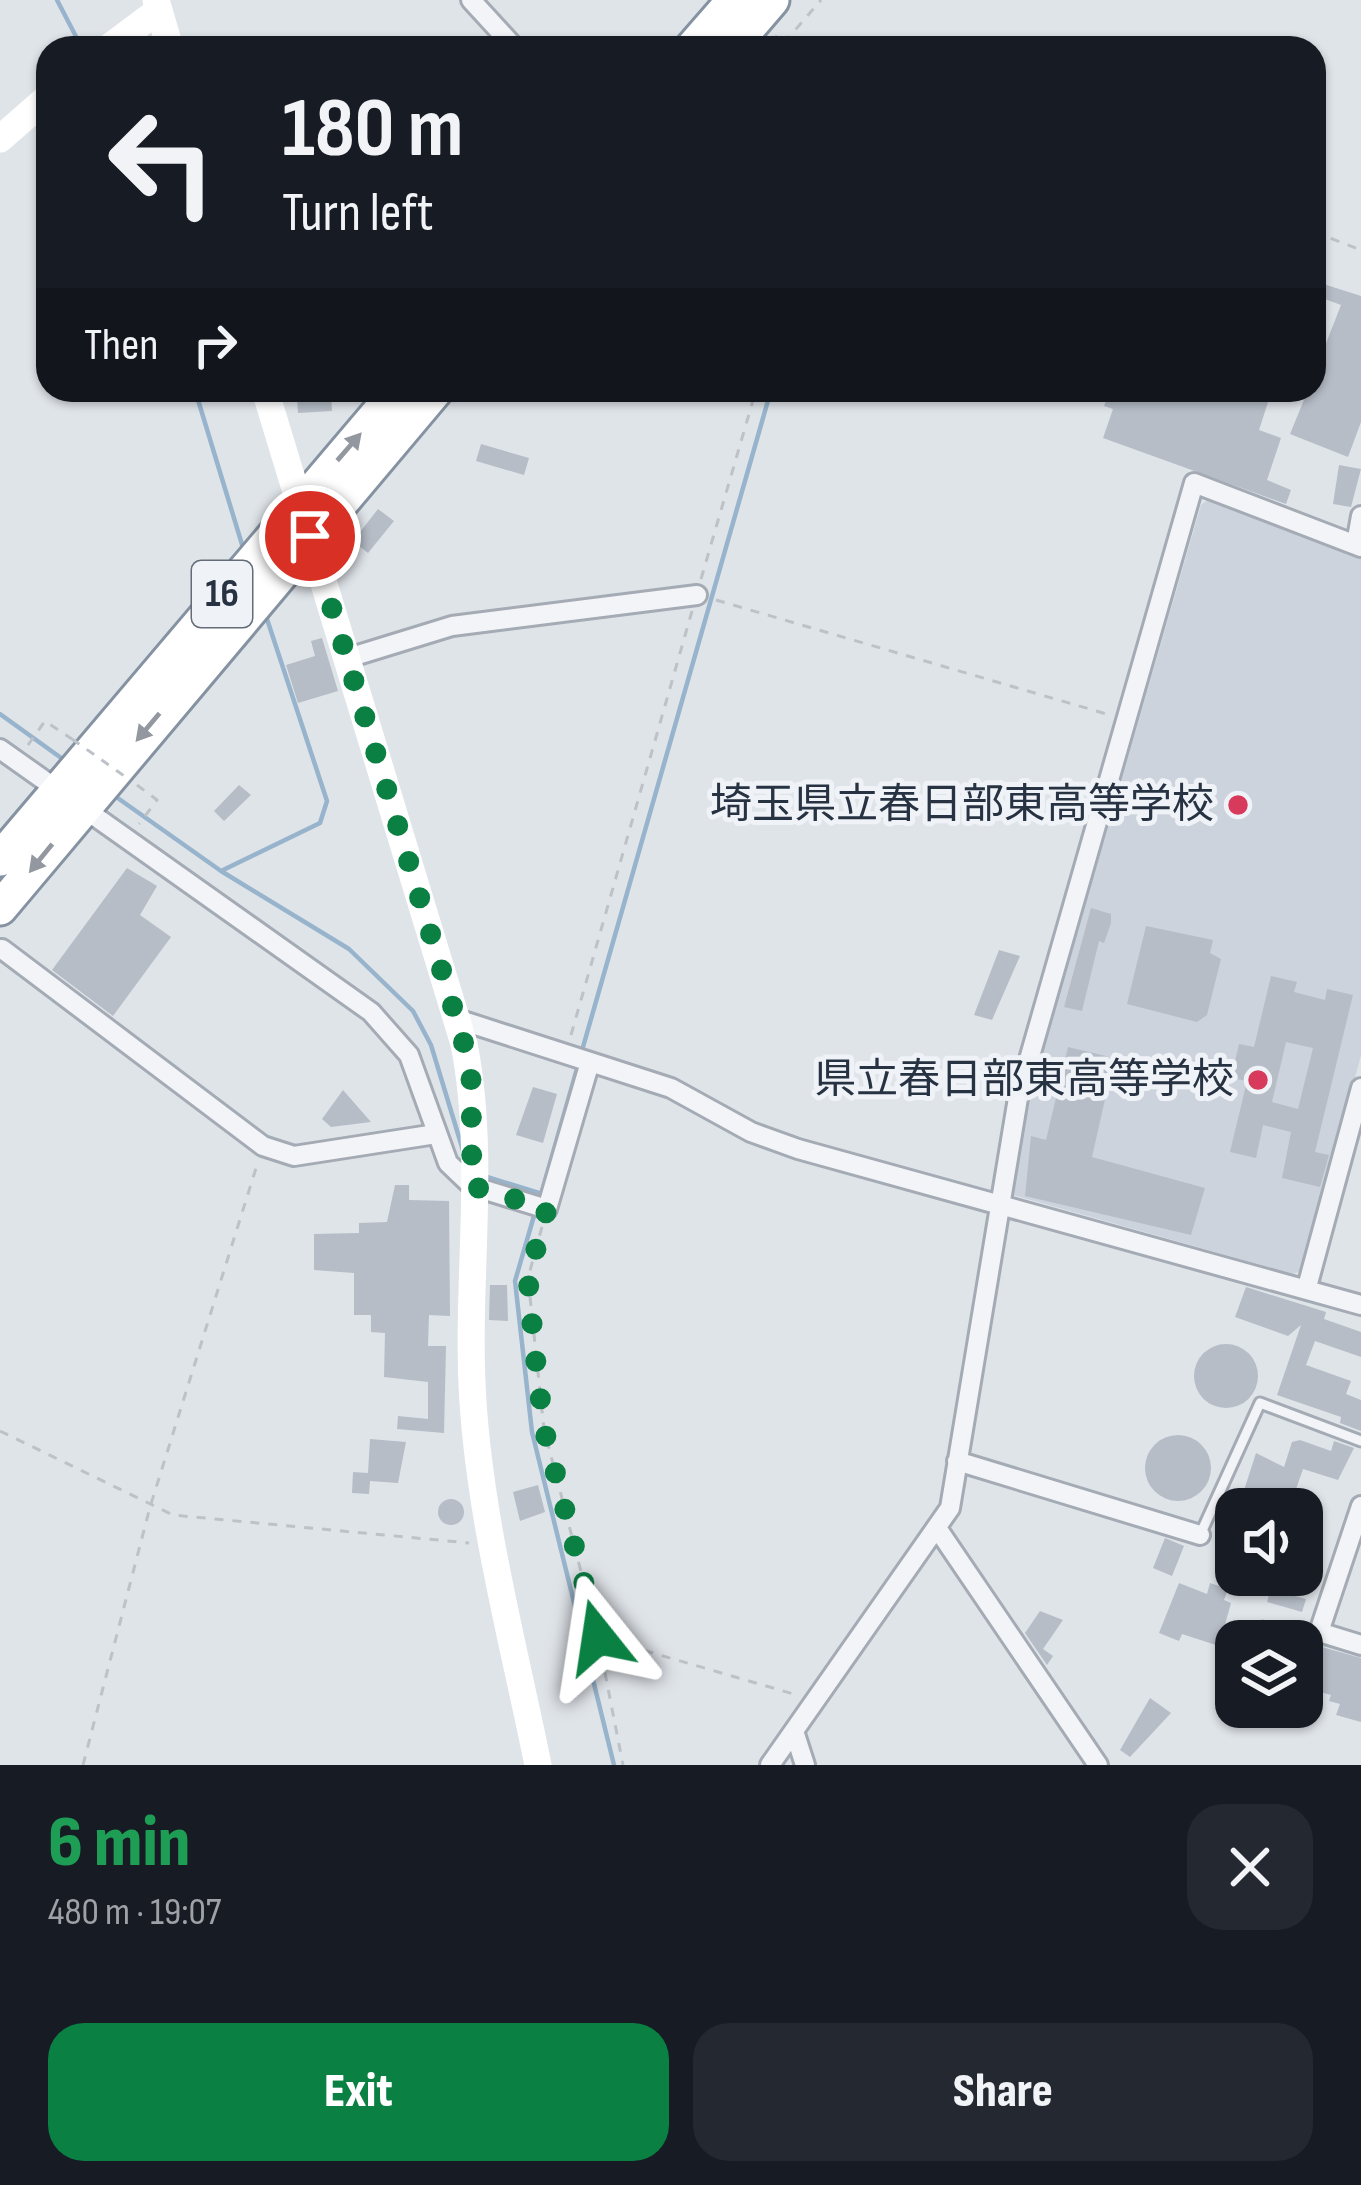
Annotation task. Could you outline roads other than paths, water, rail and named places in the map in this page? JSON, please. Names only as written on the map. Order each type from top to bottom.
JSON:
[{"type":"highway","points":[[702,36],[734,0]]},
{"type":"highway","points":[[741,36],[772,0]]},
{"type":"highway","name":"16","points":[[0,908],[69,799],[305,520],[389,402]]},
{"type":"highway","name":"16","points":[[305,520],[424,402]]},
{"type":"highway","name":"16","points":[[0,859],[69,799]]},
{"type":"main road","points":[[122,36],[157,5],[166,36]]},
{"type":"main road","points":[[0,139],[36,108]]},
{"type":"main road","points":[[269,402],[457,1018],[471,1078],[472,1401],[494,1545],[538,1765]]},
{"type":"street","points":[[471,0],[504,36]]},
{"type":"street","points":[[770,1765],[950,1508],[1018,1098],[1194,483],[1359,546],[1361,516]]},
{"type":"street","points":[[349,658],[452,626],[697,595]]},
{"type":"street","points":[[0,749],[371,1012],[409,1055],[448,1163],[547,1209],[590,1062]]},
{"type":"street","points":[[2,949],[263,1146],[294,1156],[436,1134]]},
{"type":"street","points":[[457,1018],[671,1088],[751,1132],[798,1149],[1361,1305]]},
{"type":"street","points":[[1307,1288],[1361,1088]]},
{"type":"street","points":[[957,1460],[1200,1535]]},
{"type":"street","points":[[1361,1506],[1319,1632],[1361,1645]]},
{"type":"street","points":[[937,1528],[1092,1762]]},
{"type":"street","points":[[794,1731],[805,1765]]},
{"type":"lane","points":[[1200,1535],[1260,1403],[1361,1441]]},
{"type":"waterway","points":[[57,0],[76,36]]},
{"type":"waterway","points":[[199,402],[244,551]]},
{"type":"waterway","points":[[581,1054],[768,402]]},
{"type":"waterway","points":[[221,871],[320,823],[327,801],[265,613]]},
{"type":"waterway","points":[[0,714],[64,760]]},
{"type":"waterway","points":[[112,794],[221,871],[349,949],[413,1011],[431,1045],[465,1157]]},
{"type":"waterway","points":[[540,1198],[578,1065]]},
{"type":"waterway","points":[[487,1177],[539,1193]]},
{"type":"waterway","points":[[536,1209],[515,1281],[532,1432],[614,1765]]},
{"type":"place","name":"埼玉県立春日部東高等学校","points":[[1238,805]]},
{"type":"place","name":"県立春日部東高等学校","points":[[1258,1080]]}]
